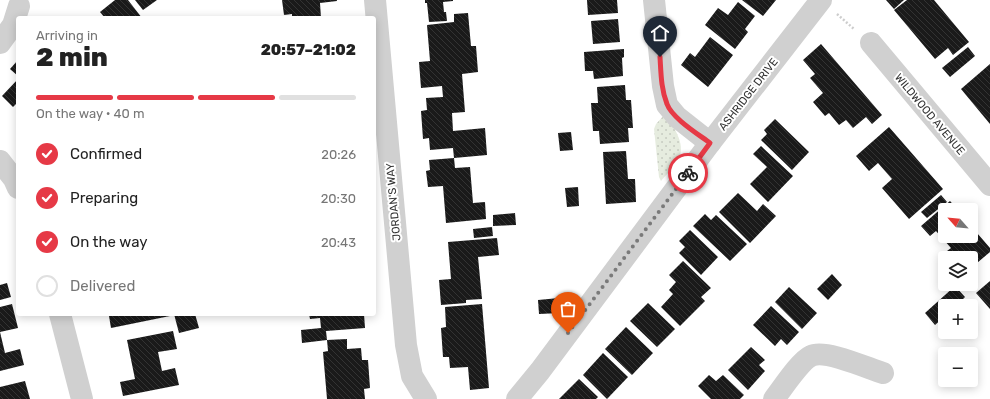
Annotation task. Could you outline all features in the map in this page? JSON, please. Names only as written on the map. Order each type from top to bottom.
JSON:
[{"type":"street","name":"JORDAN'S WAY","points":[[375,0],[406,345],[412,376],[426,399]]},
{"type":"street","points":[[654,0],[662,86],[667,105],[677,117],[710,143]]},
{"type":"street","points":[[17,16],[23,2]]},
{"type":"street","name":"ASHRIDGE DRIVE","points":[[517,399],[540,371],[710,143],[827,5]]},
{"type":"street","points":[[0,43],[13,25],[16,18]]},
{"type":"street","name":"WILDWOOD AVENUE","points":[[871,43],[990,185]]},
{"type":"street","points":[[0,161],[16,184]]},
{"type":"street","points":[[61,316],[82,399]]},
{"type":"street","points":[[774,399],[802,363],[810,356],[819,354],[830,356],[883,373]]},
{"type":"path","points":[[827,5],[871,43]]},
{"type":"shaded area","points":[[665,114],[678,135],[681,152],[675,164],[661,181],[659,177],[654,129],[656,124]]},
{"type":"building","points":[[115,0],[128,0],[140,16],[103,16],[100,12]]},
{"type":"building","points":[[135,0],[157,0],[143,10]]},
{"type":"building","points":[[282,0],[337,0],[320,3],[321,16],[292,16],[292,14],[284,15]]},
{"type":"building","points":[[425,0],[453,0],[443,2],[447,21],[429,22],[427,3],[425,3]]},
{"type":"building","points":[[587,0],[617,0],[618,13],[588,15]]},
{"type":"building","points":[[742,0],[776,0],[763,16]]},
{"type":"building","points":[[886,0],[904,0],[894,9]]},
{"type":"building","points":[[907,0],[934,0],[969,42],[953,55],[948,48],[935,59],[894,10]]},
{"type":"building","points":[[738,2],[755,16],[745,29],[748,32],[735,49],[705,25],[718,8],[728,15]]},
{"type":"building","points":[[468,13],[471,46],[476,46],[478,72],[462,74],[465,112],[452,113],[453,131],[485,128],[487,155],[454,158],[453,148],[430,150],[429,138],[423,139],[421,111],[427,110],[426,98],[443,97],[442,86],[421,88],[419,62],[430,61],[427,25],[454,22],[454,14]]},
{"type":"building","points":[[618,19],[620,42],[593,44],[591,21]]},
{"type":"building","points":[[710,37],[733,55],[708,87],[681,65],[690,53],[695,57]]},
{"type":"building","points":[[821,44],[882,115],[872,124],[866,117],[853,128],[846,120],[839,125],[829,113],[825,116],[813,102],[823,93],[810,78],[815,74],[803,60]]},
{"type":"building","points":[[968,47],[975,56],[950,77],[942,68]]},
{"type":"building","points":[[624,49],[624,57],[622,58],[623,76],[594,79],[593,71],[585,71],[584,52]]},
{"type":"building","points":[[16,62],[16,74],[10,69]]},
{"type":"building","points":[[990,64],[990,124],[961,89]]},
{"type":"building","points":[[16,81],[16,104],[13,107],[2,96]]},
{"type":"building","points":[[625,85],[626,100],[631,100],[633,128],[628,128],[629,142],[600,144],[599,131],[593,131],[591,103],[598,103],[597,87]]},
{"type":"building","points":[[775,119],[809,152],[792,170],[761,140],[767,134],[764,130]]},
{"type":"building","points":[[889,127],[943,189],[909,219],[882,188],[892,179],[878,163],[869,171],[856,156]]},
{"type":"building","points":[[571,132],[573,150],[560,151],[558,133]]},
{"type":"building","points":[[761,146],[793,176],[768,202],[750,184],[767,167],[753,154]]},
{"type":"building","points":[[626,151],[628,179],[635,179],[636,202],[606,204],[603,152]]},
{"type":"building","points":[[454,158],[455,168],[470,167],[473,203],[485,202],[486,219],[446,223],[443,186],[428,187],[426,171],[430,170],[429,160]]},
{"type":"building","points":[[578,187],[579,206],[567,207],[565,188]]},
{"type":"building","points":[[738,193],[757,211],[763,204],[776,216],[750,243],[719,212]]},
{"type":"building","points":[[941,195],[947,202],[938,203],[938,209],[927,218],[921,212]]},
{"type":"building","points":[[938,211],[938,233],[936,231],[930,236],[921,226]]},
{"type":"building","points":[[515,213],[516,225],[493,226],[493,215]]},
{"type":"building","points":[[705,214],[711,220],[716,215],[747,244],[730,261],[693,226]]},
{"type":"building","points":[[492,227],[493,236],[474,238],[473,229]]},
{"type":"building","points":[[690,230],[718,257],[701,275],[679,253],[685,247],[679,241]]},
{"type":"building","points":[[978,234],[990,248],[990,252],[978,262],[978,251],[947,251],[951,248],[947,243],[978,243]]},
{"type":"building","points":[[497,238],[499,255],[478,257],[482,299],[466,300],[466,303],[441,305],[439,280],[451,279],[448,242]]},
{"type":"building","points":[[683,261],[711,288],[701,297],[705,301],[680,326],[661,307],[673,294],[669,290],[676,282],[669,275]]},
{"type":"building","points":[[832,274],[842,285],[828,300],[817,289]]},
{"type":"building","points":[[990,281],[990,309],[976,293]]},
{"type":"building","points":[[7,283],[11,297],[0,300],[0,285]]},
{"type":"building","points":[[789,287],[817,313],[802,329],[775,302]]},
{"type":"building","points":[[949,291],[960,291],[965,297],[963,299],[941,299]]},
{"type":"building","points":[[559,298],[560,313],[539,314],[538,300]]},
{"type":"building","points":[[938,301],[938,322],[935,325],[925,313]]},
{"type":"building","points":[[648,303],[675,329],[657,347],[630,321]]},
{"type":"building","points":[[12,304],[18,328],[0,332],[0,307]]},
{"type":"building","points":[[482,304],[489,388],[470,390],[468,367],[450,368],[449,357],[443,357],[441,328],[446,327],[445,307]]},
{"type":"building","points":[[771,306],[799,332],[787,345],[781,339],[775,346],[753,325]]},
{"type":"building","points":[[109,316],[170,316],[111,328]]},
{"type":"building","points":[[175,316],[196,316],[199,328],[179,333]]},
{"type":"building","points":[[309,316],[364,316],[365,328],[326,331],[327,340],[302,343],[301,330],[321,328],[320,318],[310,319]]},
{"type":"building","points":[[626,327],[653,353],[632,375],[605,349]]},
{"type":"building","points":[[173,331],[177,349],[158,352],[162,371],[175,368],[179,385],[123,396],[120,382],[135,379],[127,340]]},
{"type":"building","points":[[0,332],[5,353],[20,349],[24,365],[0,371]]},
{"type":"building","points":[[347,339],[347,349],[361,348],[362,360],[368,360],[370,388],[364,389],[365,399],[327,399],[323,352],[328,351],[327,340]]},
{"type":"building","points":[[751,347],[765,360],[759,365],[765,371],[748,390],[728,370]]},
{"type":"building","points":[[603,353],[628,377],[607,399],[583,375]]},
{"type":"building","points":[[709,375],[716,381],[723,375],[744,395],[740,399],[711,399],[698,386]]},
{"type":"building","points":[[579,379],[598,397],[596,399],[559,399]]},
{"type":"building","points":[[25,381],[30,399],[0,399],[0,387]]},
{"type":"way so far","points":[[568,333],[688,173]]},
{"type":"route","points":[[660,57],[662,86],[667,105],[677,117],[710,143],[688,173]]}]
